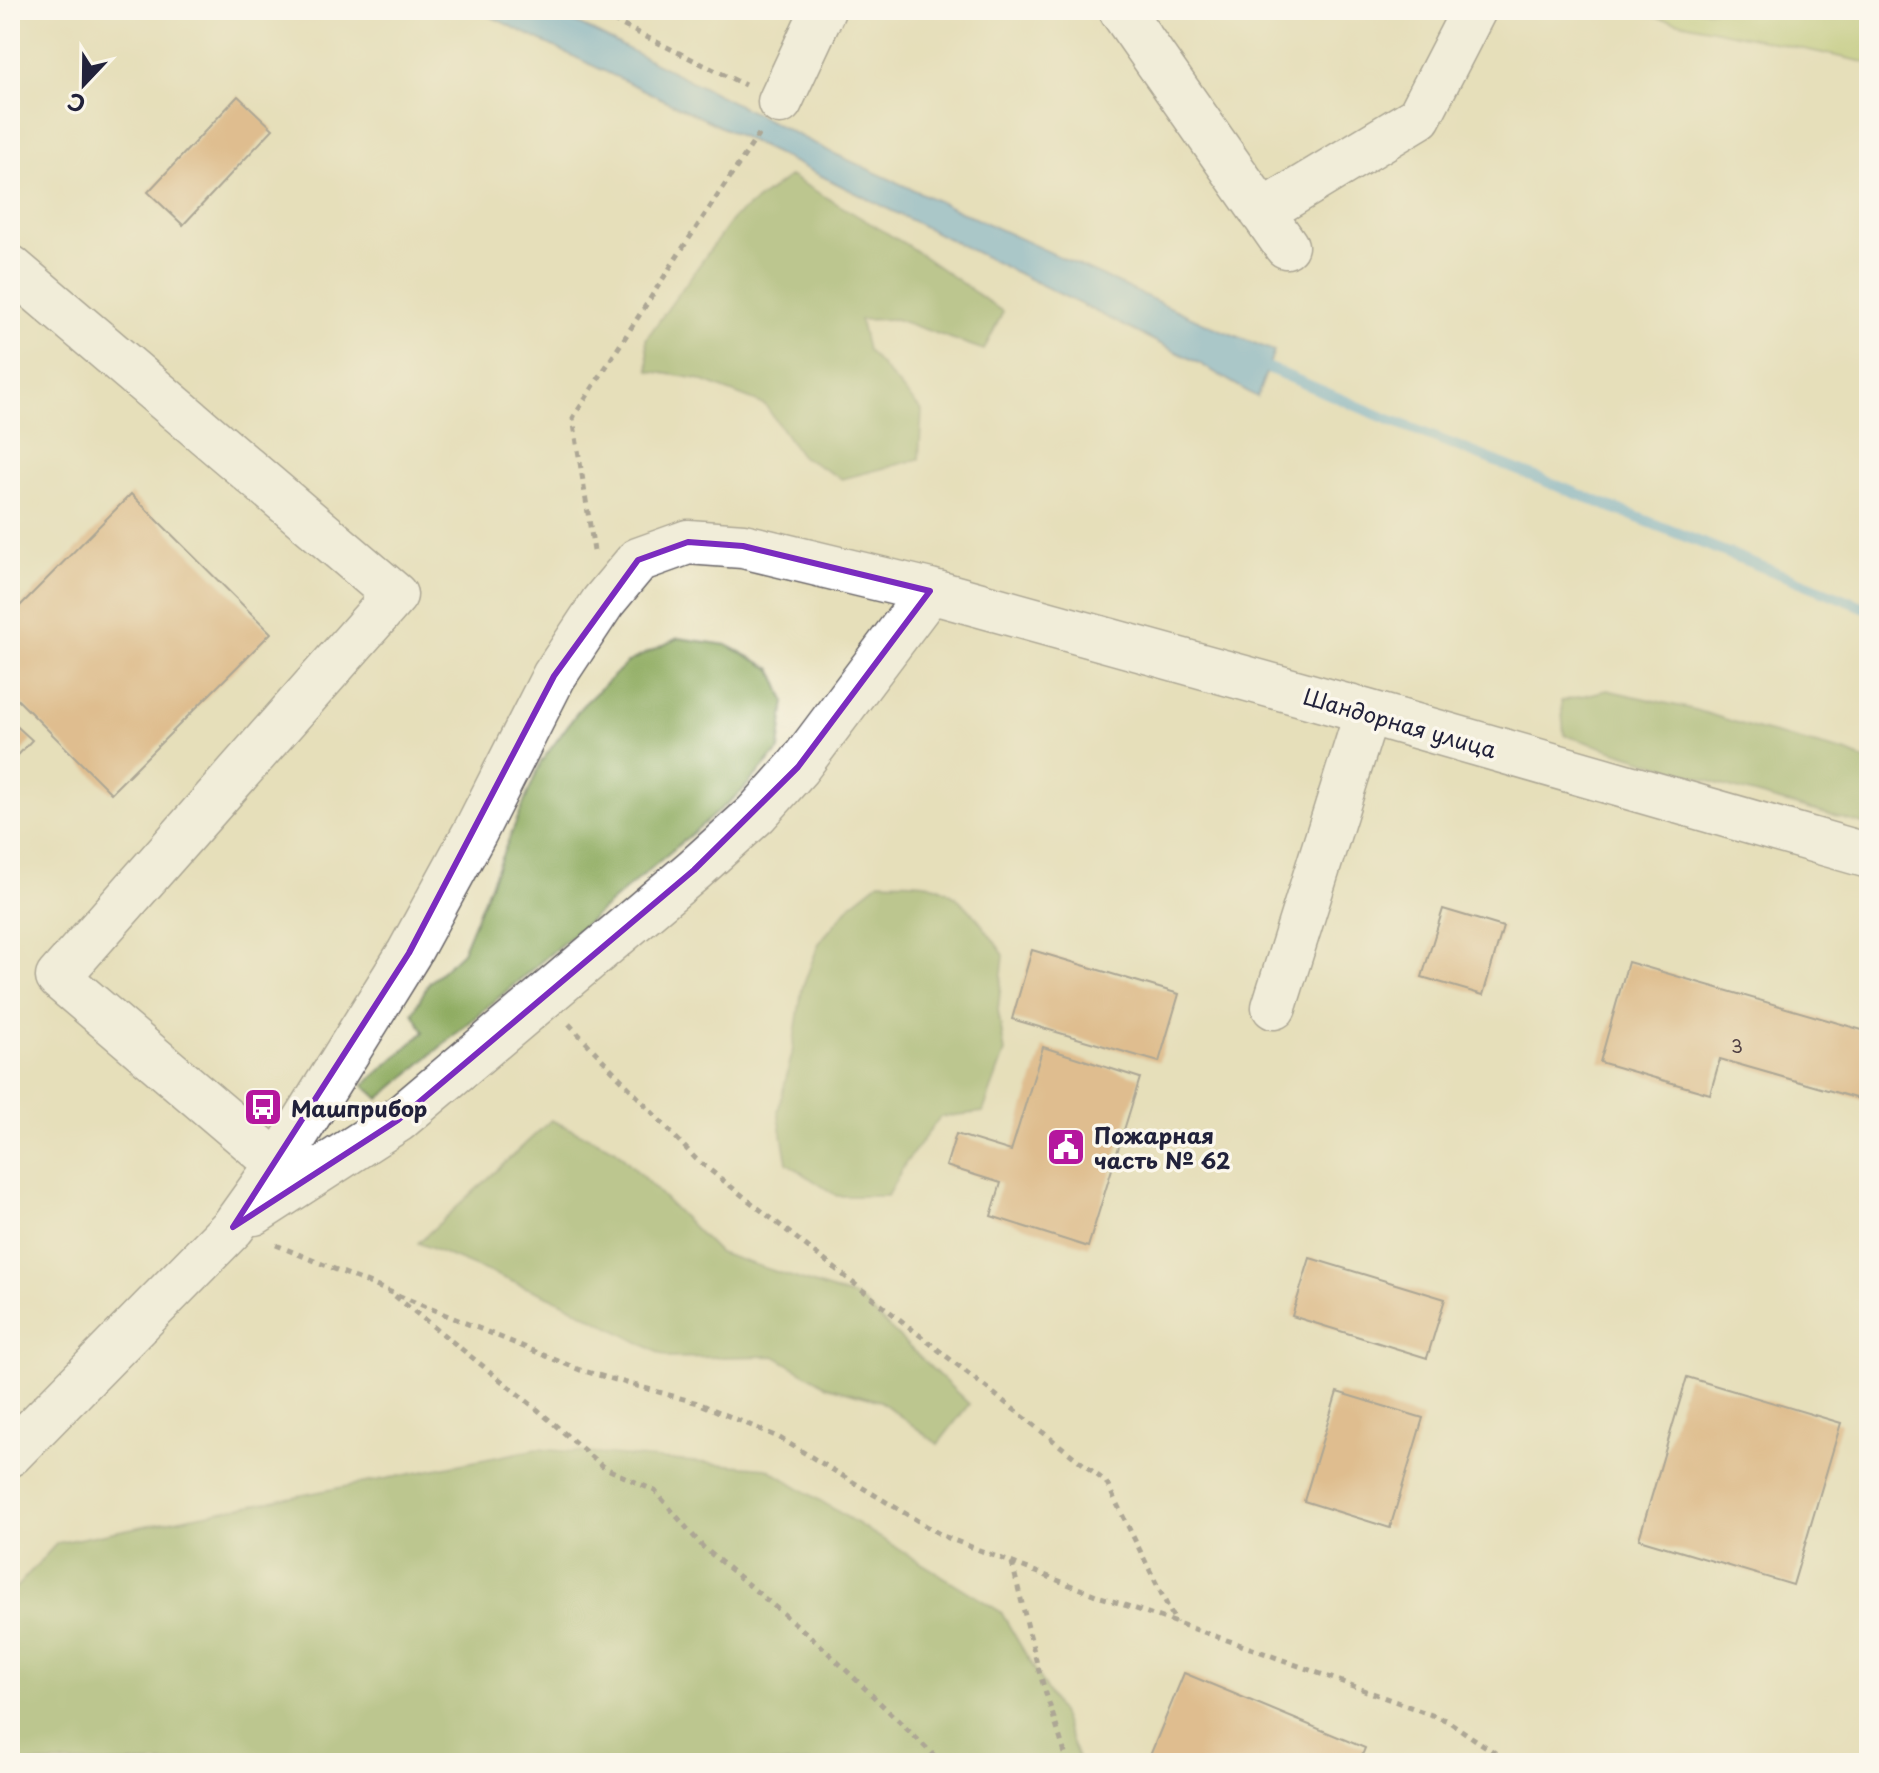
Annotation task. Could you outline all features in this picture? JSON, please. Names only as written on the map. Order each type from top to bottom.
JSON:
[{"type":"street","points":[[780,102],[823,10]]},
{"type":"street","points":[[1121,10],[1274,229],[1419,117],[1474,10]]},
{"type":"street","points":[[10,267],[395,595],[58,977],[278,1164]]},
{"type":"street","name":"Шандорная улица","points":[[233,1227],[278,1164],[409,953],[554,676],[603,602],[638,560],[688,542],[743,546],[930,591],[1869,856]]},
{"type":"street","points":[[10,1454],[233,1227],[398,1120],[756,814],[798,767],[930,591]]},
{"type":"street","points":[[1274,1007],[1367,712]]},
{"type":"path","points":[[591,10],[780,102],[573,418],[603,602]]},
{"type":"path","points":[[544,997],[696,1159],[1106,1482],[1176,1623]]},
{"type":"path","points":[[233,1227],[580,1370],[698,1403],[778,1437],[943,1536],[1448,1721],[1510,1763]]},
{"type":"path","points":[[389,1291],[538,1410],[603,1467],[655,1491],[703,1547],[816,1641],[942,1763]]},
{"type":"path","points":[[1011,1562],[1038,1668],[1068,1763]]},
{"type":"highlighted area","points":[[688,542],[743,546],[930,591],[798,767],[694,870],[398,1120],[233,1227],[409,953],[554,676],[638,560]]},
{"type":"green space","points":[[1623,10],[1869,10],[1869,63]]},
{"type":"green space","points":[[790,176],[907,245],[1003,312],[984,350],[895,319],[860,320],[867,350],[922,411],[919,459],[842,479],[801,456],[765,405],[698,379],[649,371],[646,339],[733,218]]},
{"type":"green space","points":[[678,638],[727,645],[772,669],[785,701],[779,750],[741,792],[379,1099],[364,1085],[424,1032],[413,1013],[428,984],[462,952],[541,762],[582,706],[628,662]]},
{"type":"green space","points":[[1607,690],[1696,710],[1848,753],[1869,762],[1869,826],[1725,786],[1564,735],[1561,701]]},
{"type":"green space","points":[[880,881],[919,882],[938,887],[961,901],[988,933],[1004,955],[998,1010],[1005,1052],[983,1112],[940,1117],[905,1164],[887,1196],[837,1196],[787,1163],[778,1111],[792,1054],[802,989],[819,943],[851,904]]},
{"type":"green space","points":[[551,1120],[615,1149],[719,1253],[859,1299],[969,1404],[938,1444],[880,1401],[827,1386],[774,1356],[669,1358],[562,1302],[418,1243]]},
{"type":"green space","points":[[537,1449],[767,1468],[1001,1612],[1061,1715],[1080,1763],[10,1763],[10,1594],[57,1543]]},
{"type":"water","points":[[477,10],[551,10],[835,154],[1211,326],[1274,351],[1257,397],[1197,362],[771,151]]},
{"type":"building","points":[[238,96],[273,129],[183,225],[148,192]]},
{"type":"building","points":[[131,494],[271,633],[111,793],[10,692],[10,616]]},
{"type":"building","points":[[10,720],[32,740],[10,764]]},
{"type":"building","points":[[1443,909],[1503,927],[1483,995],[1422,977]]},
{"type":"building","points":[[1032,950],[1179,994],[1159,1062],[1012,1019]]},
{"type":"building","points":[[1628,962],[1869,1032],[1869,1102],[1720,1059],[1710,1094],[1600,1062]]},
{"type":"building","name":"Пожарная часть № 62","points":[[1043,1047],[1140,1078],[1088,1247],[991,1216],[1001,1183],[946,1166],[956,1134],[1011,1151]]},
{"type":"building","points":[[1310,1258],[1445,1299],[1427,1358],[1292,1316]]},
{"type":"building","points":[[1687,1377],[1841,1423],[1793,1585],[1639,1539]]},
{"type":"building","points":[[1337,1392],[1423,1418],[1390,1528],[1304,1501]]},
{"type":"building","points":[[1184,1673],[1365,1748],[1359,1763],[1147,1763]]},
{"type":"waterway","points":[[1257,363],[1378,415],[1869,609]]},
{"type":"place","name":"Машприбор","points":[[263,1107]]},
{"type":"place","name":"Пожарная часть № 62","points":[[1066,1147]]}]
